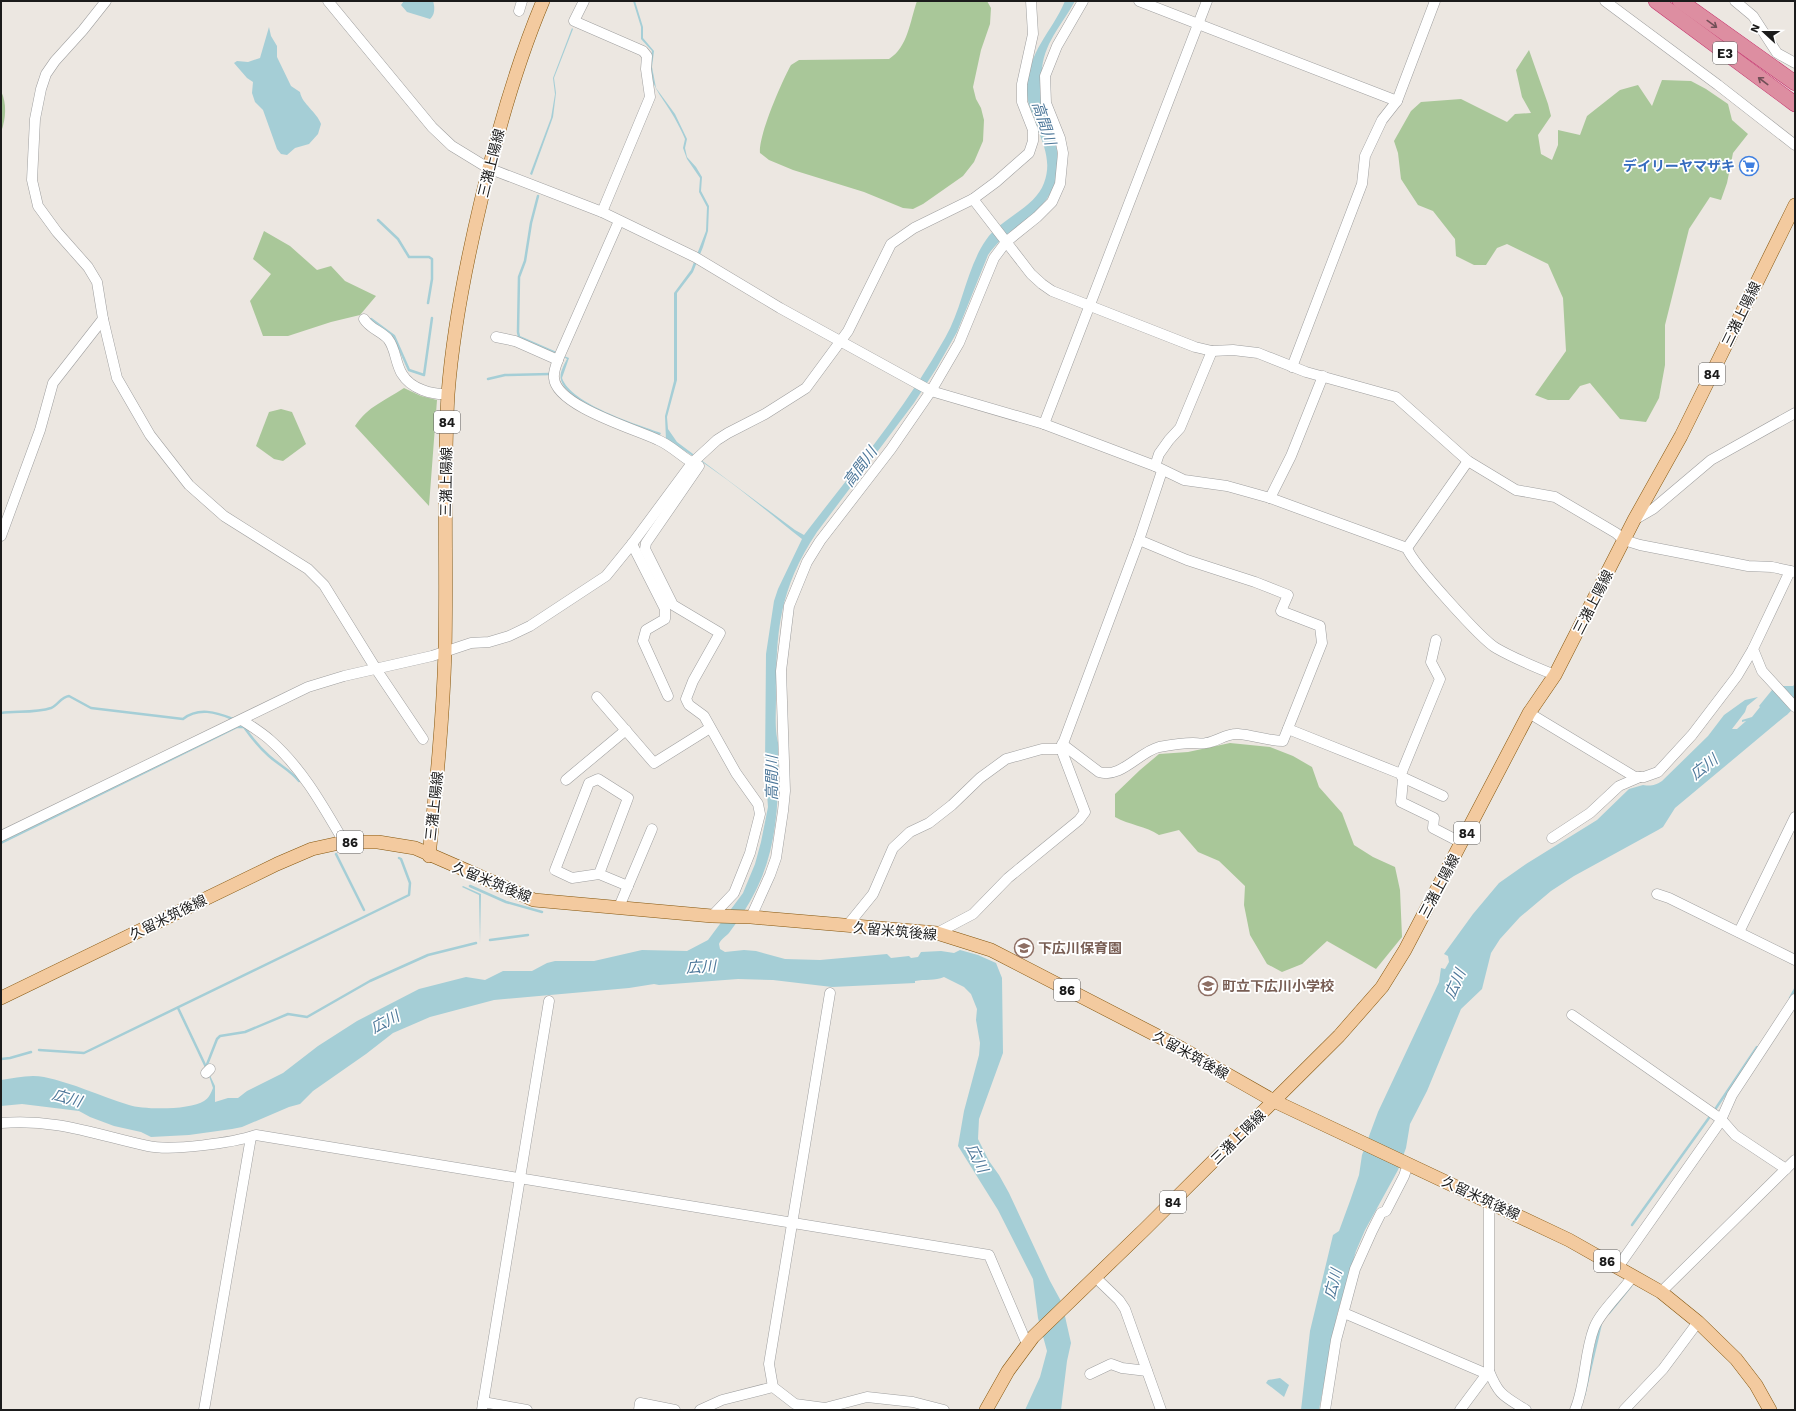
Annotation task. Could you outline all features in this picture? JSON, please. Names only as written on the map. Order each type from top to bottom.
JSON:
[{"type":"highway","name":"E3","points":[[1656,1],[1795,104]]},
{"type":"highway","name":"E3","points":[[1680,1],[1795,83]]},
{"type":"main road","name":"三潴上陽線","points":[[429,856],[438,767],[444,652],[448,394],[466,264],[488,168],[520,62],[543,1]]},
{"type":"main road","name":"三潴上陽線","points":[[986,1410],[1008,1370],[1030,1341],[1339,1036],[1382,987],[1405,950],[1529,712],[1555,675],[1634,520],[1681,436],[1795,205]]},
{"type":"main road","name":"久留米筑後線","points":[[1,998],[277,864],[312,849],[344,842],[378,842],[415,848],[429,856],[534,900],[937,933],[991,950],[1181,1048],[1274,1101],[1364,1144],[1489,1200],[1569,1240],[1618,1267],[1661,1292],[1698,1322],[1736,1359],[1756,1385],[1770,1410]]},
{"type":"street","points":[[106,1],[46,74],[35,119],[32,180],[38,206],[56,232],[88,267],[97,282],[103,320],[118,378],[150,435],[188,485],[224,516],[308,569],[324,585],[376,669],[423,739]]},
{"type":"street","points":[[328,1],[432,127],[452,146],[488,168],[602,212],[697,258],[780,308],[931,391],[1044,424],[1184,480],[1227,486],[1270,498],[1407,548]]},
{"type":"street","points":[[519,11],[522,1]]},
{"type":"street","points":[[584,1],[574,21],[643,51],[646,56],[646,69],[650,96],[602,212]]},
{"type":"street","points":[[1,836],[242,720],[308,686],[444,652],[471,643],[489,642],[509,636],[530,626],[606,576],[695,460],[728,433],[765,414],[806,388],[848,331],[891,244],[914,228],[973,199],[996,182],[1029,153],[1034,141],[1034,130],[1022,102],[1022,84],[1033,34],[1031,1]]},
{"type":"street","points":[[748,917],[770,875],[776,858],[784,811],[785,790],[780,671],[788,606],[806,562],[820,541],[891,449],[931,391],[959,343],[994,258],[1005,240],[1038,217],[1052,202],[1060,184],[1063,153],[1060,138],[1046,103],[1045,76],[1057,46],[1083,1]]},
{"type":"street","points":[[1139,1],[1396,101]]},
{"type":"street","points":[[1044,424],[1207,1]]},
{"type":"street","points":[[1292,367],[1362,184],[1365,156],[1382,120],[1396,101],[1435,1]]},
{"type":"street","points":[[1605,1],[1718,85],[1795,145]]},
{"type":"street","points":[[1735,1],[1753,16],[1776,53],[1795,63]]},
{"type":"street","points":[[973,199],[1031,274],[1052,291],[1195,347],[1212,351],[1233,350],[1258,353],[1306,372],[1396,397],[1468,461],[1516,490],[1555,497],[1616,533],[1624,540],[1640,545],[1748,566],[1772,567],[1792,571],[1737,676],[1692,735],[1658,772],[1640,777],[1619,786],[1590,813],[1552,838]]},
{"type":"street","points":[[619,221],[560,357],[553,377],[555,384],[568,398],[584,409],[660,440],[695,460],[699,466],[646,543],[645,548],[673,605],[720,633],[693,681],[686,699],[689,705],[704,716],[736,773],[758,804],[760,814],[750,853],[734,892],[716,916]]},
{"type":"street","points":[[364,319],[367,324],[387,338],[392,344],[401,374],[409,383],[427,392],[448,394]]},
{"type":"street","points":[[1,536],[40,430],[53,383],[103,320]]},
{"type":"street","points":[[496,337],[515,341],[560,357]]},
{"type":"street","points":[[937,933],[973,914],[1008,878],[1080,820],[1085,812],[1063,749],[1139,540],[1159,469],[1159,454],[1180,428],[1212,351]]},
{"type":"street","points":[[1270,498],[1291,456],[1323,376]]},
{"type":"street","points":[[1634,520],[1653,509],[1711,460],[1795,413]]},
{"type":"street","points":[[1407,548],[1468,461]]},
{"type":"street","points":[[847,926],[873,894],[894,848],[910,832],[929,823],[952,805],[980,778],[1006,759],[1042,749],[1063,749],[1104,774],[1113,773],[1158,747],[1191,743],[1206,743],[1222,736],[1237,734],[1273,741],[1283,741],[1322,643],[1320,626],[1281,611],[1288,595],[1256,582],[1186,560],[1139,540]]},
{"type":"street","points":[[632,544],[665,609],[665,619],[646,630],[643,641],[668,696]]},
{"type":"street","points":[[1407,548],[1409,554],[1431,582],[1495,647],[1555,675]]},
{"type":"street","points":[[1436,640],[1431,662],[1440,679],[1401,775],[1401,802],[1434,818],[1433,828],[1462,843]]},
{"type":"street","points":[[1753,648],[1762,671],[1795,707]]},
{"type":"street","points":[[598,697],[654,763],[710,728]]},
{"type":"street","points":[[1529,712],[1636,777],[1640,777]]},
{"type":"street","points":[[242,720],[269,739],[287,757],[317,796],[344,842]]},
{"type":"street","points":[[1288,729],[1401,775],[1443,796]]},
{"type":"street","points":[[566,780],[626,730]]},
{"type":"street","points":[[599,874],[628,798],[598,779],[589,783],[555,870],[572,878],[599,874],[628,886]]},
{"type":"street","points":[[1739,932],[1795,817]]},
{"type":"street","points":[[619,907],[652,829]]},
{"type":"street","points":[[1657,894],[1669,898],[1795,960]]},
{"type":"street","points":[[830,993],[769,1364],[773,1387],[795,1404],[824,1409],[867,1398],[913,1402],[944,1410]]},
{"type":"street","points":[[1618,1267],[1715,1115],[1732,1095],[1795,999]]},
{"type":"street","points":[[527,1410],[483,1406],[550,1001]]},
{"type":"street","points":[[1572,1015],[1715,1115],[1735,1136],[1786,1169]]},
{"type":"street","points":[[1,1123],[20,1121],[55,1124],[149,1146],[185,1148],[256,1135],[792,1221],[989,1255],[1030,1341]]},
{"type":"street","points":[[204,1410],[251,1137]]},
{"type":"street","points":[[1661,1292],[1795,1160]]},
{"type":"street","points":[[1325,1410],[1336,1340],[1355,1269],[1381,1213],[1386,1211],[1404,1176],[1406,1163]]},
{"type":"street","points":[[1489,1200],[1488,1372],[1500,1392],[1526,1410]]},
{"type":"street","points":[[1575,1410],[1580,1397],[1594,1329],[1600,1317],[1623,1291],[1633,1276]]},
{"type":"street","points":[[1095,1277],[1126,1309],[1161,1410]]},
{"type":"street","points":[[1344,1313],[1488,1372]]},
{"type":"street","points":[[1624,1410],[1663,1369],[1698,1322]]},
{"type":"street","points":[[1090,1374],[1111,1364],[1122,1368],[1147,1370]]},
{"type":"street","points":[[1460,1410],[1488,1372]]},
{"type":"street","points":[[700,1410],[722,1400],[773,1387]]},
{"type":"street","points":[[639,1410],[640,1403],[675,1410]]},
{"type":"green space","points":[[917,1],[987,1],[991,8],[990,24],[981,50],[973,87],[984,120],[983,141],[974,162],[963,176],[923,204],[913,209],[903,208],[864,192],[793,170],[769,160],[760,153],[760,145],[767,122],[782,83],[791,65],[799,60],[889,59],[900,48],[908,33]]},
{"type":"green space","points":[[1529,50],[1551,116],[1538,135],[1541,154],[1552,160],[1558,145],[1558,130],[1580,135],[1587,116],[1620,90],[1638,85],[1652,106],[1662,80],[1691,81],[1706,89],[1728,104],[1732,120],[1748,134],[1733,153],[1727,183],[1721,200],[1710,197],[1689,229],[1665,325],[1665,365],[1659,398],[1646,422],[1620,419],[1590,383],[1580,386],[1569,400],[1548,400],[1535,395],[1566,351],[1563,298],[1548,264],[1507,244],[1497,248],[1486,265],[1474,265],[1456,256],[1455,239],[1433,211],[1418,205],[1401,179],[1398,153],[1394,141],[1411,111],[1421,102],[1461,99],[1507,122],[1515,114],[1531,113],[1522,97],[1516,70]]},
{"type":"green space","points":[[1,91],[5,111],[1,132]]},
{"type":"green space","points":[[264,231],[290,246],[317,270],[331,266],[345,281],[376,296],[360,315],[331,322],[288,336],[263,336],[250,301],[271,274],[253,259]]},
{"type":"green space","points":[[404,388],[421,396],[437,400],[429,506],[355,426],[365,413]]},
{"type":"green space","points":[[281,409],[292,412],[306,444],[283,461],[274,459],[256,446],[269,412]]},
{"type":"green space","points":[[1230,743],[1270,747],[1293,756],[1312,767],[1319,787],[1342,813],[1354,845],[1373,857],[1395,867],[1400,890],[1402,937],[1376,969],[1327,941],[1302,964],[1282,972],[1267,964],[1250,935],[1244,905],[1245,886],[1219,861],[1198,852],[1179,830],[1159,835],[1115,817],[1115,794],[1159,754],[1188,752]]},
{"type":"water","points":[[404,1],[433,1],[434,13],[430,19],[407,12],[401,5]]},
{"type":"water","points":[[633,1],[635,1],[643,27],[643,38],[654,51],[652,67],[656,88],[675,114],[687,139],[685,148],[687,157],[702,177],[701,191],[709,206],[708,231],[703,247],[693,272],[677,293],[677,380],[667,417],[668,429],[677,442],[795,530],[804,535],[878,439],[930,364],[951,326],[974,263],[986,240],[992,232],[1026,206],[1040,192],[1047,171],[1047,159],[1028,102],[1028,76],[1036,53],[1065,1],[1075,1],[1053,36],[1043,64],[1043,82],[1056,141],[1058,165],[1053,188],[1040,207],[1004,237],[988,255],[957,332],[936,369],[914,403],[817,532],[804,553],[787,592],[782,611],[777,652],[776,724],[780,749],[778,750],[776,822],[773,840],[763,875],[755,892],[736,924],[719,944],[720,949],[725,952],[744,950],[756,951],[785,959],[820,960],[887,954],[891,958],[909,956],[911,958],[918,957],[921,952],[941,951],[954,953],[960,950],[978,955],[996,963],[1002,978],[1003,1053],[979,1119],[978,1139],[989,1161],[1009,1193],[1050,1281],[1062,1303],[1071,1343],[1067,1361],[1061,1410],[1025,1410],[1040,1377],[1047,1351],[1038,1318],[1033,1279],[998,1210],[958,1146],[964,1111],[979,1055],[980,1043],[976,1020],[977,1009],[971,994],[964,987],[944,977],[915,981],[915,983],[832,987],[773,980],[738,979],[659,985],[654,984],[629,988],[494,1000],[430,1017],[393,1033],[313,1091],[300,1104],[289,1107],[242,1127],[189,1135],[151,1137],[141,1132],[114,1126],[79,1111],[22,1104],[1,1106],[1,1080],[33,1076],[44,1077],[65,1083],[136,1107],[179,1108],[198,1104],[209,1097],[213,1088],[206,1067],[215,1086],[215,1102],[228,1098],[238,1098],[247,1091],[283,1073],[318,1046],[357,1021],[419,989],[466,977],[485,980],[503,971],[532,971],[547,963],[555,961],[594,961],[642,950],[687,951],[708,940],[743,893],[755,864],[768,807],[765,766],[766,654],[774,601],[778,589],[802,539],[718,473],[684,450],[666,440],[665,416],[674,381],[674,293],[691,270],[706,231],[707,207],[699,192],[700,178],[687,159],[683,148],[685,139],[669,108],[655,87],[652,79],[650,62],[652,51],[641,39],[641,27]]},
{"type":"water","points":[[269,27],[271,36],[277,46],[277,57],[291,86],[300,92],[301,96],[321,124],[318,134],[309,144],[295,148],[287,155],[281,154],[277,149],[263,110],[255,102],[252,93],[253,82],[247,78],[234,63],[237,61],[248,62],[260,58]]},
{"type":"water","points":[[572,28],[573,29],[554,78],[556,93],[553,117],[532,175],[530,174],[551,118],[555,94],[553,78]]},
{"type":"water","points":[[559,354],[569,358],[562,378],[568,387],[578,396],[606,412],[661,433],[660,435],[604,414],[576,398],[566,389],[561,380],[561,372],[567,359]]},
{"type":"water","name":"広川","points":[[1795,684],[1794,703],[1791,711],[1675,808],[1663,827],[1574,876],[1551,891],[1520,917],[1500,939],[1491,953],[1482,989],[1461,1009],[1427,1091],[1410,1124],[1406,1148],[1398,1170],[1365,1230],[1356,1251],[1337,1315],[1319,1410],[1301,1410],[1310,1331],[1333,1235],[1339,1231],[1350,1201],[1359,1175],[1362,1155],[1378,1112],[1439,982],[1441,968],[1445,969],[1449,962],[1448,956],[1444,954],[1473,914],[1499,883],[1526,864],[1597,820],[1629,789],[1643,785],[1648,786],[1657,784],[1662,781],[1708,736],[1724,715],[1745,700],[1758,697],[1747,706],[1745,712],[1732,729],[1737,729],[1746,721],[1742,722],[1742,720],[1752,717],[1772,690],[1783,686],[1793,686]]},
{"type":"water","points":[[463,886],[481,894],[480,943],[479,895],[462,887]]},
{"type":"water","points":[[1280,1378],[1289,1385],[1284,1397],[1266,1383],[1268,1380]]},
{"type":"waterway","points":[[538,196],[531,223],[525,261],[519,277],[518,332],[519,337],[558,354]]},
{"type":"waterway","points":[[378,220],[398,239],[409,257],[429,257],[432,259],[432,279],[428,303]]},
{"type":"waterway","points":[[371,319],[394,336],[409,370],[424,375],[432,318]]},
{"type":"waterway","points":[[488,379],[505,375],[550,374]]},
{"type":"waterway","points":[[1,713],[45,710],[53,707],[69,696],[91,708],[183,719],[195,713],[207,712],[220,714],[233,719]]},
{"type":"waterway","points":[[1,843],[237,727],[244,727],[266,753],[299,781]]},
{"type":"waterway","points":[[336,854],[364,910]]},
{"type":"waterway","points":[[39,1050],[84,1053],[409,895],[410,883],[401,859],[399,858]]},
{"type":"waterway","points":[[470,886],[506,902],[542,912]]},
{"type":"waterway","points":[[490,940],[528,935]]},
{"type":"waterway","points":[[206,1067],[217,1039],[220,1036],[245,1032],[288,1014],[307,1017],[370,981],[428,955],[476,943]]},
{"type":"waterway","points":[[1790,998],[1795,989]]},
{"type":"waterway","points":[[178,1008],[206,1067]]},
{"type":"waterway","points":[[1714,1111],[1757,1047]]},
{"type":"waterway","points":[[1,1059],[31,1052]]},
{"type":"waterway","points":[[1632,1225],[1711,1115]]},
{"type":"waterway","points":[[1609,1313],[1631,1286]]},
{"type":"waterway","points":[[1584,1396],[1601,1323]]},
{"type":"place","name":"デイリーヤマザキ","points":[[1749,166]]},
{"type":"place","name":"下広川保育園","points":[[1024,948]]},
{"type":"place","name":"町立下広川小学校","points":[[1208,986]]},
{"type":"water label","name":"高間川","points":[[1044,123]]},
{"type":"water label","name":"高間川","points":[[860,467]]},
{"type":"water label","name":"高間川","points":[[772,778]]}]
